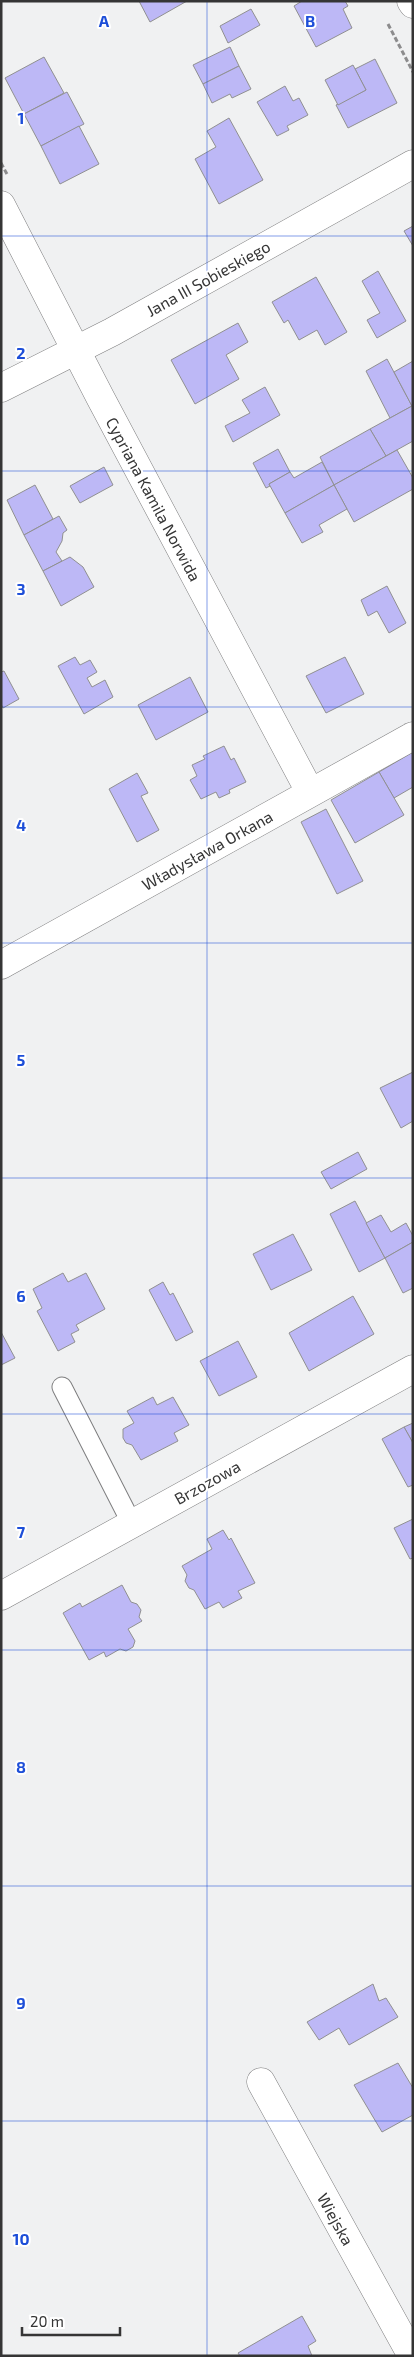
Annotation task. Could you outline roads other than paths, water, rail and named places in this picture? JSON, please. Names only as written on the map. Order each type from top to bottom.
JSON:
[{"type":"street","name":"Jana III Sobieskiego","points":[[1,388],[112,332],[413,164]]},
{"type":"street","name":"Cypriana Kamila Norwida","points":[[1,205],[310,792]]},
{"type":"street","name":"Władysława Orkana","points":[[1,965],[413,736]]},
{"type":"street","name":"Brzozowa","points":[[1,1596],[413,1369]]},
{"type":"street","name":"Wiejska","points":[[261,2082],[412,2356]]},
{"type":"lane","points":[[62,1387],[132,1524]]}]
